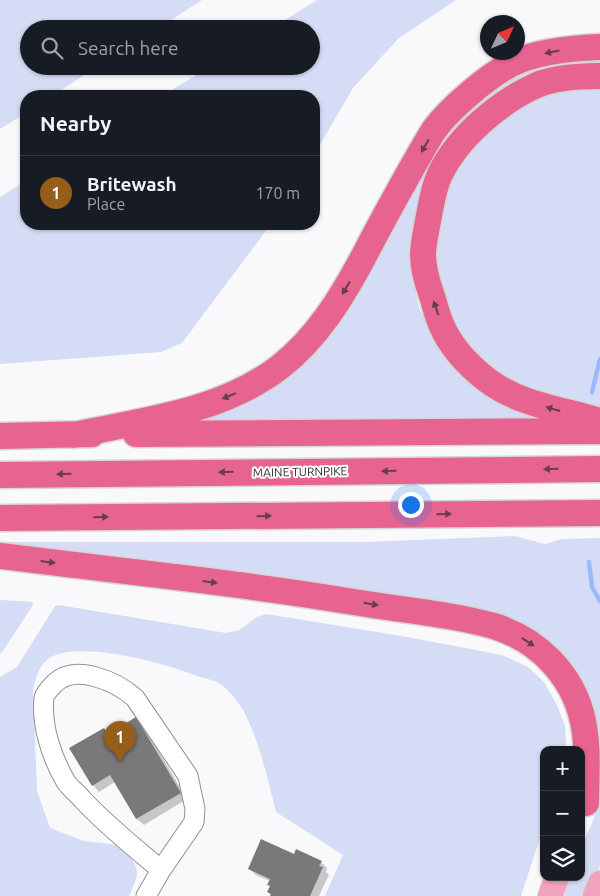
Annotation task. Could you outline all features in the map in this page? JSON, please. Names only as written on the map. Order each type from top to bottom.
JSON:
[{"type":"highway","points":[[74,434],[185,412],[234,395],[280,367],[306,343],[330,315],[435,130],[458,102],[512,64],[544,53],[600,47]]},
{"type":"highway","points":[[600,76],[571,77],[537,85],[501,106],[472,130],[449,159],[440,174],[432,198],[423,255],[425,278],[442,325],[452,344],[466,360],[487,379],[508,393],[534,404],[600,421]]},
{"type":"highway","points":[[0,436],[600,431]]},
{"type":"highway","name":"MAINE TURNPIKE","points":[[0,475],[600,469]]},
{"type":"highway","points":[[0,518],[600,513]]},
{"type":"highway","points":[[0,556],[338,599],[470,620],[518,636],[536,647],[557,668],[572,689],[579,706],[587,743],[585,791]]},
{"type":"main road","points":[[585,806],[600,773]]},
{"type":"main road","points":[[550,896],[556,881]]},
{"type":"main road","points":[[595,896],[600,883]]},
{"type":"lane","points":[[146,896],[194,822],[195,809],[188,776],[129,692],[110,682],[87,675],[70,675],[58,679],[44,696],[46,738],[67,783],[97,816],[162,870]]},
{"type":"shaded area","points":[[0,0],[202,0],[171,20],[20,20],[20,75],[84,75],[61,90],[20,90],[20,117],[0,129]]},
{"type":"shaded area","points":[[317,0],[456,0],[399,38],[353,88],[320,145],[320,90],[172,90],[196,75],[320,75],[320,20],[285,20]]},
{"type":"shaded area","points":[[600,57],[600,68],[498,93],[475,109],[451,136],[428,173],[415,217],[414,282],[419,308],[437,343],[454,368],[484,393],[514,409],[546,422],[174,427],[236,406],[265,392],[292,373],[440,133],[503,80],[553,63]]},
{"type":"shaded area","points":[[600,87],[600,413],[570,408],[486,368],[451,325],[432,262],[453,165],[473,140],[526,102],[566,90]]},
{"type":"shaded area","points":[[20,185],[20,230],[267,230],[182,343],[161,352],[0,364],[0,197]]},
{"type":"shaded area","points":[[515,536],[545,544],[562,539],[600,538],[600,736],[596,744],[536,638],[177,569],[151,559],[117,563],[0,549],[0,542],[364,542]]},
{"type":"shaded area","points":[[0,600],[32,602],[33,605],[0,653]]},
{"type":"shaded area","points":[[59,605],[226,633],[239,630],[257,617],[266,614],[402,636],[502,655],[528,667],[544,682],[557,705],[565,726],[566,746],[540,746],[540,838],[521,896],[325,896],[343,855],[276,812],[265,768],[254,735],[241,707],[233,696],[217,682],[165,665],[125,656],[85,651],[68,652],[53,656],[41,666],[37,676],[33,691],[37,791],[50,828],[84,841],[120,845],[135,864],[136,880],[129,896],[0,896],[0,677],[17,667],[55,606]]},
{"type":"shaded area","points":[[600,804],[600,866],[589,896],[564,896],[569,881],[585,881],[585,839]]},
{"type":"building","points":[[136,717],[181,793],[136,819],[110,775],[92,786],[69,748],[104,728],[108,734]]},
{"type":"building","points":[[261,839],[294,854],[296,849],[322,861],[319,866],[323,867],[310,896],[270,896],[271,894],[267,892],[270,886],[267,885],[270,879],[248,869]]},
{"type":"waterway","points":[[592,392],[600,359]]},
{"type":"waterway","points":[[589,562],[592,587],[600,601]]},
{"type":"place","name":"Britewash","points":[[120,762]]}]
